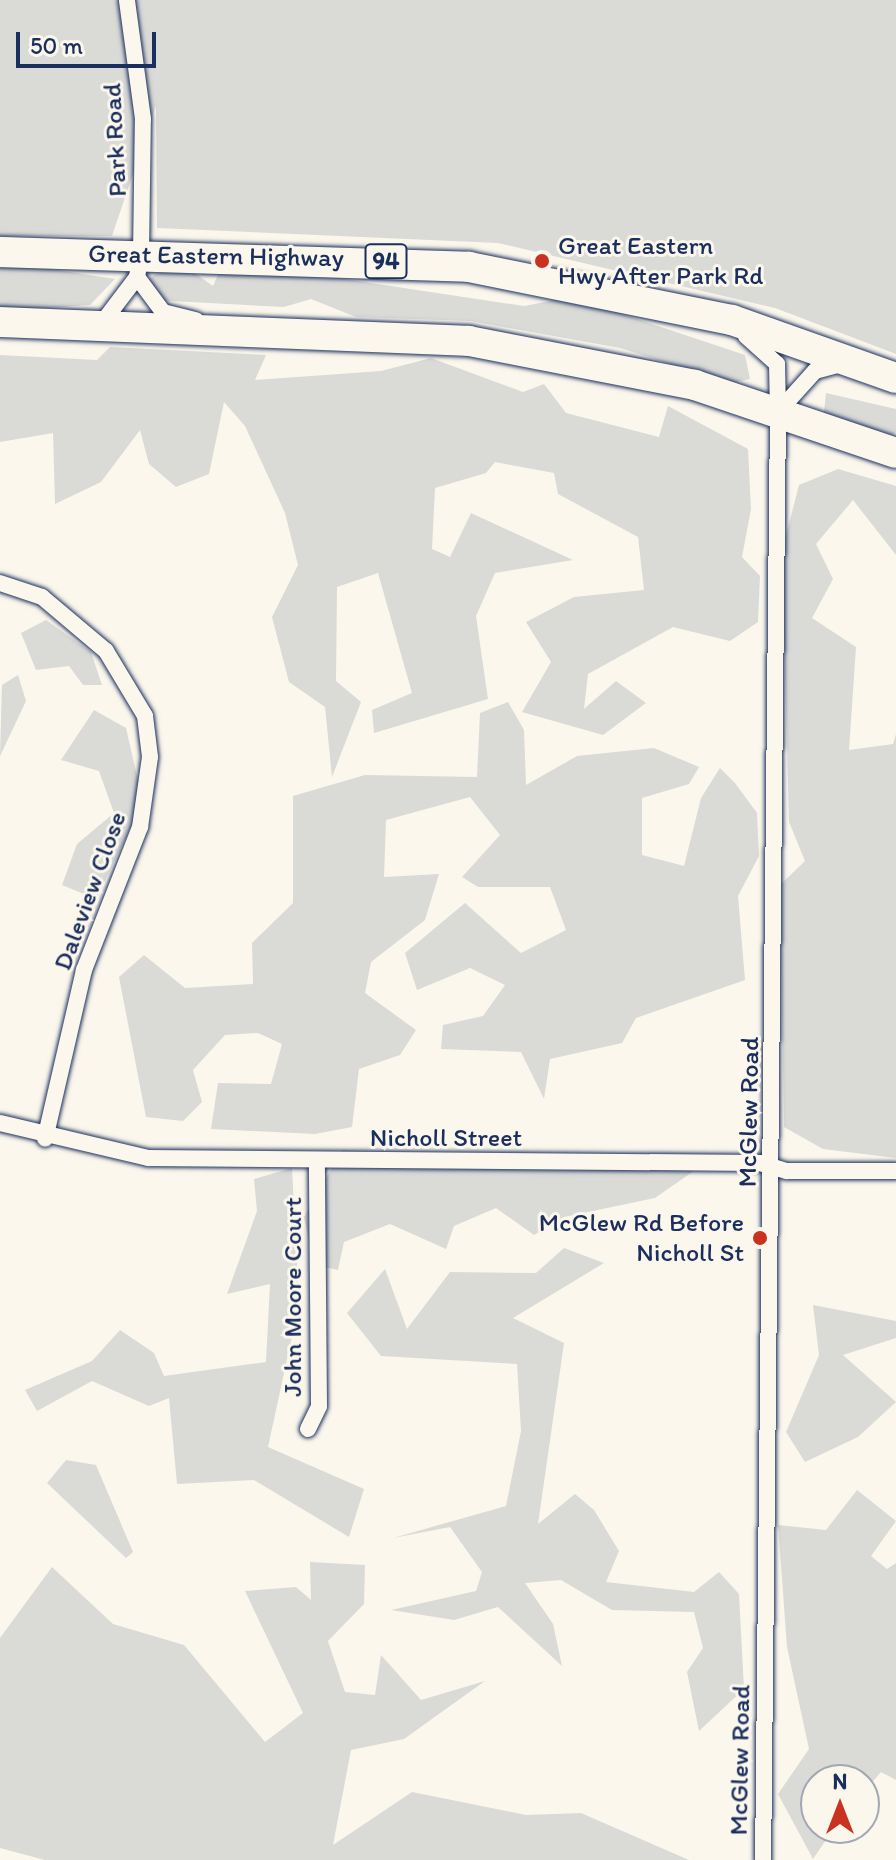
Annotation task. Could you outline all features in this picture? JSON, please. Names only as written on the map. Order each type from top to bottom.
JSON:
[{"type":"highway","name":"Great Eastern Highway","points":[[0,252],[139,266],[469,267],[690,310],[896,378]]},
{"type":"highway","points":[[0,322],[469,341],[695,385],[896,453]]},
{"type":"street","name":"Park Road","points":[[127,0],[143,119],[139,266]]},
{"type":"street","points":[[99,327],[139,266],[163,312],[223,331]]},
{"type":"street","name":"McGlew Road","points":[[690,310],[768,350],[777,364],[773,1167],[763,1860]]},
{"type":"street","points":[[778,412],[815,371],[855,363]]},
{"type":"street","name":"Daleview Close","points":[[0,583],[42,597],[106,651],[145,716],[150,757],[140,827],[84,970],[45,1139]]},
{"type":"street","name":"Nicholl Street","points":[[0,1123],[45,1139],[148,1158],[896,1171]]},
{"type":"street","name":"John Moore Court","points":[[308,1429],[319,1406],[317,1162]]},
{"type":"shaded area","points":[[0,0],[896,0],[896,354],[775,308],[498,243],[157,228],[156,106],[112,236],[0,236]]},
{"type":"shaded area","points":[[0,264],[115,279],[90,305],[0,311]]},
{"type":"shaded area","points":[[164,269],[189,269],[213,286],[220,270],[298,272],[524,306],[571,297],[745,355],[750,379],[731,383],[620,348],[470,321],[356,317],[311,299],[284,307],[152,300],[149,279]]},
{"type":"shaded area","points":[[110,347],[266,355],[255,380],[381,371],[431,358],[523,392],[544,384],[566,413],[659,437],[668,406],[748,449],[751,509],[742,557],[760,576],[758,622],[730,641],[673,627],[588,674],[584,709],[616,681],[646,703],[603,735],[522,712],[551,662],[526,622],[574,597],[644,590],[638,537],[558,494],[554,473],[495,462],[486,473],[435,488],[432,549],[450,557],[471,513],[573,560],[495,573],[476,616],[488,699],[374,733],[372,710],[412,693],[378,573],[337,587],[336,681],[361,702],[332,777],[325,707],[289,682],[272,617],[298,565],[285,513],[245,426],[224,402],[209,474],[176,487],[149,464],[140,430],[101,482],[55,504],[53,433],[0,442],[0,355],[97,360]]},
{"type":"shaded area","points":[[826,393],[896,409],[896,432],[885,439],[823,422]]},
{"type":"shaded area","points":[[838,469],[896,486],[896,555],[853,500],[816,544],[833,579],[812,618],[856,647],[849,750],[893,744],[896,734],[896,1158],[823,1149],[784,1127],[780,885],[805,861],[789,822],[782,551],[799,485]]},
{"type":"shaded area","points":[[46,620],[91,652],[102,685],[83,685],[69,666],[36,670],[21,633]]},
{"type":"shaded area","points":[[18,675],[26,701],[0,756],[2,685]]},
{"type":"shaded area","points":[[508,702],[524,730],[526,785],[577,756],[654,748],[699,767],[689,784],[642,798],[642,855],[684,866],[701,798],[720,768],[735,783],[757,813],[759,856],[738,896],[745,980],[636,1018],[622,1043],[550,1059],[544,1099],[521,1052],[441,1049],[443,1025],[483,1016],[505,985],[470,968],[417,990],[405,953],[465,903],[521,953],[566,930],[550,887],[478,887],[462,877],[500,835],[470,797],[386,820],[384,877],[439,874],[425,920],[371,962],[365,993],[416,1030],[400,1055],[359,1069],[352,1127],[315,1134],[211,1129],[218,1083],[271,1084],[282,1044],[258,1033],[225,1035],[193,1070],[202,1102],[183,1121],[146,1117],[119,977],[144,955],[185,988],[253,984],[252,943],[293,903],[293,796],[365,775],[477,777],[480,713]]},
{"type":"shaded area","points":[[94,710],[126,728],[143,802],[96,899],[62,885],[77,844],[114,813],[99,771],[61,760]]},
{"type":"shaded area","points":[[342,1150],[517,1161],[711,1159],[655,1198],[564,1217],[534,1235],[496,1208],[454,1226],[446,1249],[390,1224],[344,1242],[338,1270],[314,1265],[304,1217]]},
{"type":"shaded area","points":[[292,1168],[299,1304],[268,1447],[364,1489],[349,1537],[254,1480],[177,1484],[169,1398],[149,1406],[92,1381],[37,1411],[25,1390],[92,1361],[120,1330],[154,1353],[164,1376],[266,1362],[270,1284],[227,1294],[257,1211],[254,1179]]},
{"type":"shaded area","points":[[564,1248],[604,1263],[513,1318],[564,1343],[538,1524],[575,1494],[594,1510],[619,1551],[606,1582],[694,1592],[719,1572],[739,1594],[744,1689],[699,1731],[687,1672],[703,1648],[694,1612],[612,1610],[561,1580],[525,1583],[553,1624],[562,1666],[498,1607],[454,1620],[391,1610],[476,1591],[482,1572],[450,1527],[393,1538],[506,1506],[521,1431],[517,1364],[381,1356],[347,1313],[385,1269],[407,1329],[450,1272],[536,1273]]},
{"type":"shaded area","points":[[813,1305],[896,1321],[896,1338],[843,1355],[896,1402],[858,1437],[805,1462],[786,1432],[819,1355]]},
{"type":"shaded area","points":[[66,1460],[96,1465],[133,1552],[126,1558],[47,1483]]},
{"type":"shaded area","points":[[857,1490],[896,1521],[871,1556],[887,1569],[896,1563],[896,1780],[880,1773],[880,1764],[800,1764],[800,1835],[778,1794],[809,1749],[787,1647],[778,1525],[826,1530]]},
{"type":"shaded area","points":[[310,1562],[365,1565],[364,1604],[328,1641],[345,1692],[375,1695],[381,1655],[421,1700],[485,1681],[404,1739],[351,1750],[333,1845],[412,1792],[526,1815],[581,1813],[689,1860],[45,1860],[0,1848],[0,1638],[52,1567],[113,1624],[184,1645],[265,1742],[303,1713],[245,1591],[296,1587],[311,1600]]},
{"type":"shaded area","points":[[805,1844],[823,1844],[813,1859]]},
{"type":"place","name":"Great Eastern Hwy After Park Rd","points":[[542,261]]},
{"type":"place","name":"McGlew Rd Before Nicholl St","points":[[760,1238]]}]
